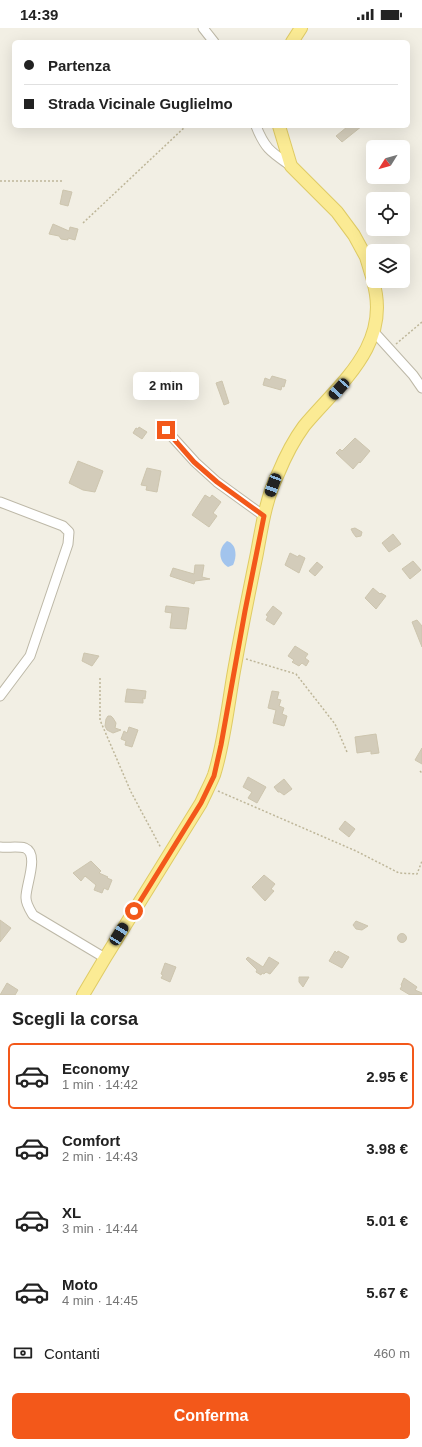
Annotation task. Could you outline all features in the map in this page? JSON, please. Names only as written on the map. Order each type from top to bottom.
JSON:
[{"type":"main road","points":[[293,40],[302,28]]},
{"type":"main road","points":[[280,128],[291,166],[337,212],[354,234],[366,257]]},
{"type":"main road","points":[[83,995],[201,803],[214,776],[221,745],[236,657],[269,496],[291,446],[304,427],[353,371],[364,354],[374,332],[377,311],[375,288]]},
{"type":"street","points":[[203,28],[212,40]]},
{"type":"street","points":[[257,128],[261,140],[272,153],[291,166]]},
{"type":"street","points":[[374,332],[422,388]]},
{"type":"street","points":[[166,430],[194,462],[217,482],[264,516]]},
{"type":"street","points":[[0,502],[63,526],[69,532],[68,544],[30,656],[0,696]]},
{"type":"street","points":[[0,848],[23,848],[28,850],[31,856],[26,898],[33,915],[105,958]]},
{"type":"path","points":[[83,223],[184,128]]},
{"type":"path","points":[[0,181],[64,181]]},
{"type":"path","points":[[390,350],[422,322]]},
{"type":"path","points":[[236,657],[296,674],[334,724],[347,752]]},
{"type":"path","points":[[100,678],[100,720],[131,792],[167,858]]},
{"type":"path","points":[[210,784],[219,793],[356,851],[399,873],[417,874],[422,861]]},
{"type":"water","points":[[227,541],[233,545],[235,551],[233,565],[228,567],[222,561],[220,554],[222,547]]},
{"type":"building","points":[[346,128],[360,128],[342,142],[336,136]]},
{"type":"building","points":[[63,190],[72,192],[68,206],[60,204]]},
{"type":"building","points":[[53,224],[69,231],[70,227],[78,229],[75,240],[68,238],[68,240],[61,239],[59,236],[49,234]]},
{"type":"building","points":[[171,372],[182,391],[175,394],[166,376]]},
{"type":"building","points":[[272,376],[286,380],[284,387],[282,386],[281,390],[263,385],[265,378],[270,380]]},
{"type":"building","points":[[222,381],[229,403],[224,405],[216,383]]},
{"type":"building","points":[[139,427],[147,432],[142,439],[133,433],[136,428],[138,429]]},
{"type":"building","points":[[355,438],[370,451],[353,469],[336,453],[340,449],[342,451]]},
{"type":"building","points":[[78,461],[103,471],[95,492],[83,490],[69,483]]},
{"type":"building","points":[[147,468],[161,471],[157,492],[146,490],[147,486],[141,485]]},
{"type":"building","points":[[205,495],[210,498],[212,495],[221,502],[213,513],[217,516],[209,527],[192,515]]},
{"type":"building","points":[[355,528],[362,532],[361,536],[356,537],[353,533],[351,529]]},
{"type":"building","points":[[393,534],[401,544],[389,552],[382,543]]},
{"type":"building","points":[[290,553],[298,557],[299,555],[305,558],[299,573],[285,565]]},
{"type":"building","points":[[413,561],[421,570],[410,579],[402,569]]},
{"type":"building","points":[[317,562],[323,567],[315,576],[309,571]]},
{"type":"building","points":[[195,565],[204,565],[202,577],[210,579],[195,581],[194,584],[170,576],[173,568],[194,574]]},
{"type":"building","points":[[373,588],[380,594],[381,593],[386,596],[376,609],[365,598]]},
{"type":"building","points":[[166,606],[189,608],[186,629],[170,628],[172,613],[165,612]]},
{"type":"building","points":[[273,606],[282,613],[274,625],[266,620],[268,616],[266,615]]},
{"type":"building","points":[[417,620],[422,626],[422,647],[412,622]]},
{"type":"building","points":[[295,646],[308,654],[305,658],[309,661],[306,666],[302,663],[299,666],[292,662],[294,660],[288,656]]},
{"type":"building","points":[[84,653],[99,656],[92,666],[82,661]]},
{"type":"building","points":[[127,689],[146,691],[145,699],[143,698],[143,703],[125,702]]},
{"type":"building","points":[[272,691],[279,692],[277,699],[281,700],[279,706],[284,708],[282,714],[287,716],[284,726],[273,723],[276,710],[268,708]]},
{"type":"building","points":[[108,716],[111,716],[116,723],[115,728],[121,730],[113,733],[107,730],[105,726]]},
{"type":"building","points":[[129,727],[138,730],[132,747],[125,745],[126,741],[121,739],[124,731],[127,733]]},
{"type":"building","points":[[376,734],[379,753],[371,754],[371,751],[357,753],[355,737]]},
{"type":"building","points":[[422,748],[422,764],[415,760]]},
{"type":"building","points":[[248,777],[266,787],[257,803],[248,798],[252,792],[243,787]]},
{"type":"building","points":[[284,779],[292,789],[284,795],[278,792],[274,787]]},
{"type":"building","points":[[345,821],[355,829],[349,837],[339,829]]},
{"type":"building","points":[[91,861],[101,871],[99,873],[112,880],[108,890],[104,888],[102,893],[94,890],[96,885],[85,876],[81,881],[73,873]]},
{"type":"building","points":[[264,875],[275,884],[271,889],[274,891],[265,901],[252,887]]},
{"type":"building","points":[[0,920],[11,928],[0,942]]},
{"type":"building","points":[[356,921],[368,926],[362,930],[356,929],[353,925]]},
{"type":"building","points":[[402,933],[407,938],[402,943],[397,938]]},
{"type":"building","points":[[335,951],[349,957],[342,968],[329,961]]},
{"type":"building","points":[[248,957],[263,967],[269,957],[279,963],[270,974],[266,972],[264,974],[262,973],[261,975],[256,972],[257,970],[246,959]]},
{"type":"building","points":[[165,963],[176,967],[170,982],[161,978]]},
{"type":"building","points":[[299,977],[309,977],[303,987],[299,982]]},
{"type":"building","points":[[404,978],[417,987],[415,990],[422,993],[422,995],[410,995],[400,989]]},
{"type":"building","points":[[7,983],[18,990],[15,995],[0,995]]},
{"type":"route","points":[[134,911],[201,803],[214,776],[264,516],[217,482],[194,462],[166,430]]}]
